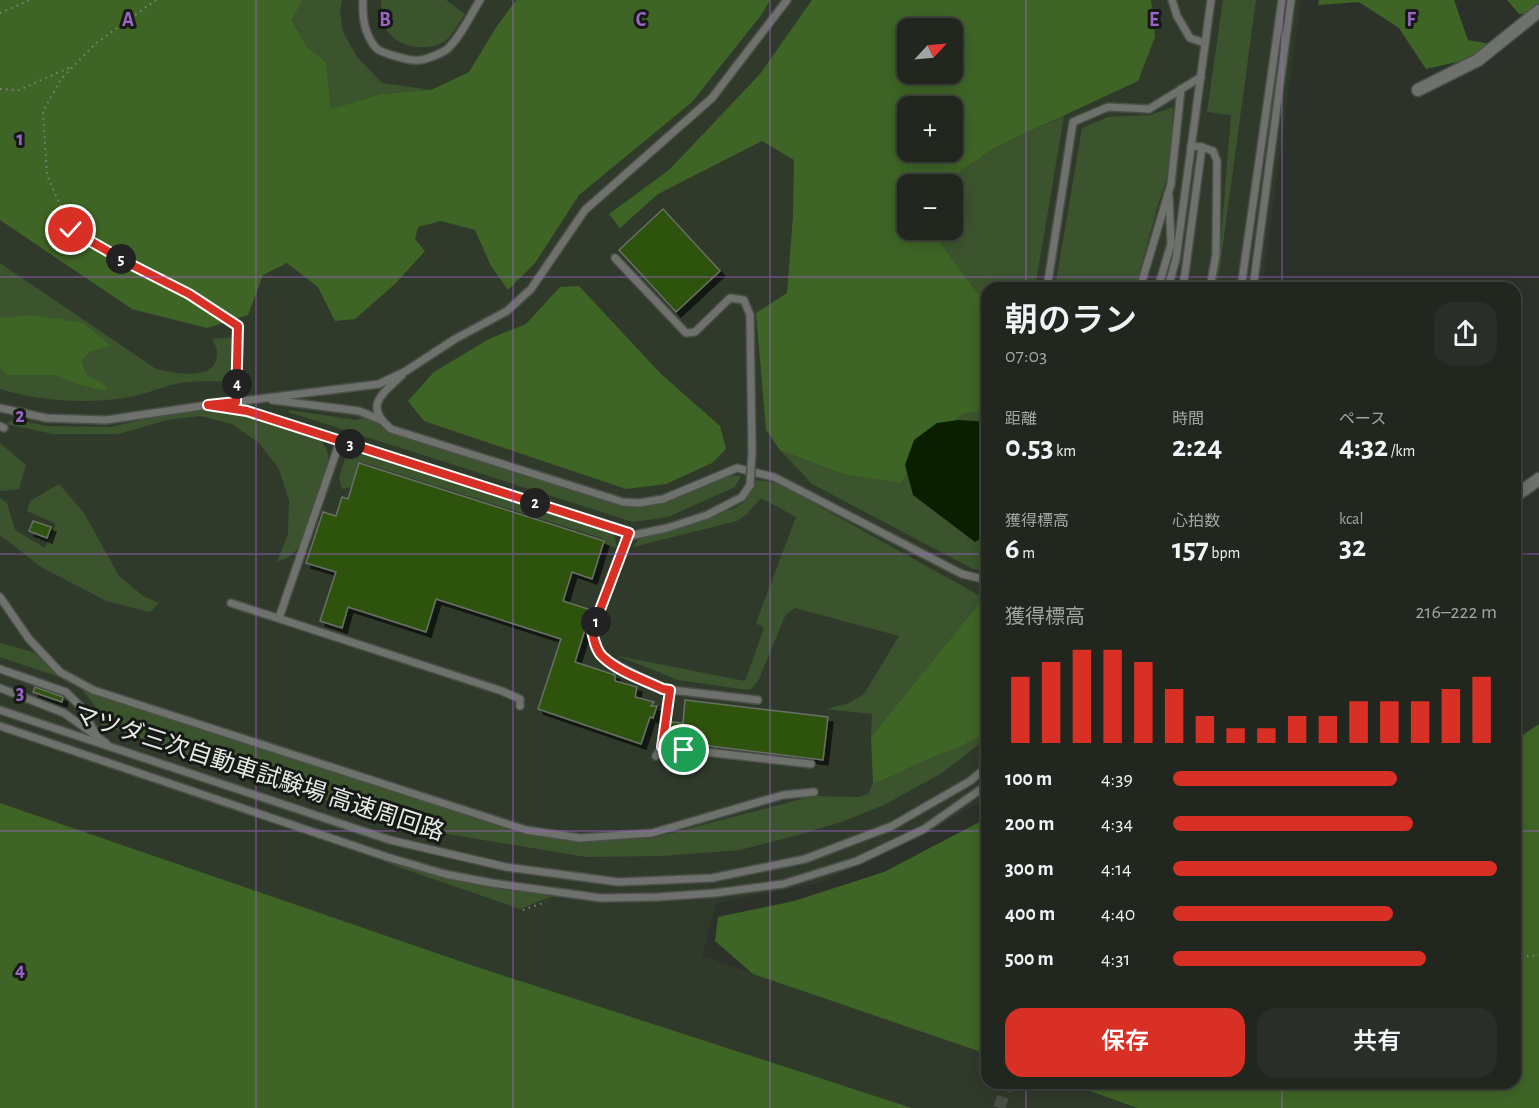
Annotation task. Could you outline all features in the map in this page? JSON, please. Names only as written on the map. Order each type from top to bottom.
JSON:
[{"type":"street","points":[[1418,90],[1478,60],[1539,11]]},
{"type":"street","points":[[1521,492],[1539,479]]},
{"type":"lane","points":[[363,0],[362,17],[368,35],[377,49],[419,61],[447,49],[480,0]]},
{"type":"lane","points":[[0,408],[46,418],[105,420],[379,384],[406,371],[455,339],[507,311],[531,289],[585,210],[712,98],[787,0]]},
{"type":"lane","points":[[1170,282],[1176,259],[1211,0]]},
{"type":"lane","points":[[1241,282],[1282,0]]},
{"type":"lane","points":[[1254,282],[1291,0]]},
{"type":"lane","points":[[1175,2],[1177,16],[1190,38],[1205,43]]},
{"type":"lane","points":[[1048,282],[1073,122],[1108,107],[1149,109],[1201,77]]},
{"type":"lane","points":[[1160,282],[1171,244],[1169,190],[1181,89]]},
{"type":"lane","points":[[1191,146],[1213,151],[1217,162],[1216,255],[1211,282]]},
{"type":"lane","points":[[1184,282],[1202,147]]},
{"type":"lane","points":[[1142,282],[1169,190]]},
{"type":"lane","points":[[208,405],[247,411],[634,535],[667,528],[707,515],[742,498],[750,485],[752,452],[750,315],[744,300],[730,298],[695,332],[686,333],[615,258]]},
{"type":"lane","points":[[381,420],[376,410],[379,398],[406,371]]},
{"type":"lane","points":[[262,399],[359,411],[381,420],[392,429],[623,502],[639,503],[663,499],[737,468],[774,477],[962,574],[981,579]]},
{"type":"lane","points":[[279,618],[340,441]]},
{"type":"lane","points":[[629,533],[592,631],[595,644],[602,657],[663,689],[758,700]]},
{"type":"lane","points":[[0,597],[29,639],[60,672],[93,690],[526,830],[580,838],[651,833],[783,795],[814,792]]},
{"type":"lane","points":[[231,603],[502,691],[520,699],[520,706]]},
{"type":"lane","points":[[0,669],[66,692],[80,706],[99,738]]},
{"type":"lane","points":[[0,688],[64,713],[114,749]]},
{"type":"lane","points":[[656,756],[662,747],[670,690]]},
{"type":"lane","name":"マツダ三次自動車試験場 高速周回路","points":[[0,710],[390,840],[506,867],[618,882],[712,878],[805,859],[892,826],[970,781],[981,772]]},
{"type":"lane","points":[[0,726],[387,857],[445,874],[492,883],[601,897],[692,895],[783,884],[857,861],[924,829],[981,789]]},
{"type":"lane","points":[[662,747],[811,764]]},
{"type":"path","points":[[0,13],[30,0]]},
{"type":"path","points":[[156,0],[95,44],[61,79],[43,111],[46,175],[71,230],[189,294],[238,326],[236,402]]},
{"type":"path","points":[[0,88],[19,90],[75,65]]},
{"type":"path","points":[[1521,957],[1539,955]]},
{"type":"shaded area","points":[[0,0],[1301,0],[1263,282],[981,282],[981,802],[917,839],[819,883],[716,903],[702,956],[981,1052],[981,1089],[1085,1089],[1137,1108],[912,1108],[471,965],[0,803]]},
{"type":"shaded area","points":[[302,0],[342,0],[340,12],[343,32],[357,57],[382,83],[431,90],[381,94],[331,109],[326,62],[307,47],[292,19]]},
{"type":"shaded area","points":[[381,0],[446,0],[465,14],[445,41],[431,46],[415,47],[399,42],[388,32],[382,16]]},
{"type":"shaded area","points":[[1223,0],[1256,0],[1218,282],[1231,115],[1207,112]]},
{"type":"shaded area","points":[[1173,107],[1171,167],[1137,282],[1056,282],[1082,128],[1108,117],[1151,115]]},
{"type":"shaded area","points":[[1064,116],[1036,282],[981,282],[981,293],[978,294],[938,240],[963,240],[963,174],[956,174],[994,148]]},
{"type":"shaded area","points":[[0,263],[156,369],[183,374],[203,372],[216,362],[217,350],[212,339],[235,337],[233,379],[179,383],[132,397],[93,401],[46,399],[0,389]]},
{"type":"shaded area","points":[[201,410],[247,415],[321,439],[328,453],[328,464],[303,542],[291,556],[277,562],[288,534],[289,501],[279,469],[259,443],[232,424],[200,416],[167,420],[119,434],[53,434],[6,424],[14,419],[47,426],[111,427],[166,414]]},
{"type":"shaded area","points":[[290,410],[356,420],[368,417],[386,431],[624,507],[661,503],[712,481],[741,476],[735,487],[668,517],[633,522],[288,412]]},
{"type":"shaded area","points":[[981,412],[981,570],[973,569],[812,484],[780,450],[843,474],[924,445],[964,413]]},
{"type":"shaded area","points":[[959,420],[981,422],[981,538],[975,542],[913,495],[905,465],[914,440],[937,423]]},
{"type":"shaded area","points":[[0,443],[26,465],[19,489],[0,491]]},
{"type":"shaded area","points":[[355,450],[614,534],[617,548],[604,544],[604,539],[361,462],[352,487],[342,489],[339,477],[347,453]]},
{"type":"shaded area","points":[[756,480],[777,483],[981,596],[981,602],[871,737],[872,714],[826,709],[849,703],[864,694],[899,636],[795,608],[786,614],[758,681],[747,690],[678,680],[618,656],[745,681],[764,628],[756,623],[796,517],[761,498],[747,514],[737,521],[633,547],[640,537],[735,508],[746,501]]},
{"type":"shaded area","points":[[59,484],[84,513],[119,576],[143,596],[159,603],[150,612],[106,601],[41,567],[0,535],[0,498],[7,503],[15,530],[45,548],[56,524],[27,511],[30,501]]},
{"type":"shaded area","points":[[0,643],[33,652],[60,677],[0,657]]},
{"type":"shaded area","points":[[81,688],[523,834],[577,841],[653,838],[813,796],[859,797],[868,794],[873,783],[981,736],[981,743],[942,773],[886,804],[844,821],[798,835],[740,850],[662,856],[586,857],[423,830],[263,781],[102,725],[98,710]]},
{"type":"shaded area","points":[[384,862],[484,887],[553,896],[520,909]]},
{"type":"green space","points":[[0,0],[302,0],[292,20],[307,47],[326,62],[331,109],[381,94],[431,90],[469,72],[516,0],[770,0],[762,14],[692,102],[579,195],[535,263],[508,290],[491,266],[475,230],[441,221],[418,227],[415,239],[425,251],[395,284],[355,319],[335,321],[318,287],[287,263],[263,275],[248,315],[207,328],[132,309],[0,220]]},
{"type":"green space","points":[[812,0],[1151,0],[1155,37],[1138,81],[994,148],[956,174],[897,174],[897,240],[938,240],[978,294],[981,293],[981,412],[964,413],[924,445],[901,483],[843,474],[780,450],[766,430],[756,313],[787,293],[793,216],[794,160],[762,141],[658,194],[620,228],[609,214],[669,170],[760,74]]},
{"type":"green space","points":[[1319,0],[1454,0],[1468,40],[1491,44],[1487,55],[1426,69],[1399,28],[1359,2],[1318,5]]},
{"type":"green space","points":[[1507,0],[1539,0],[1539,11],[1536,14],[1519,14]]},
{"type":"green space","points":[[579,286],[661,374],[720,426],[726,449],[712,463],[666,484],[626,489],[424,421],[408,401],[434,372],[489,339],[526,324],[560,287]]},
{"type":"green space","points":[[33,315],[83,323],[111,346],[89,352],[81,361],[87,376],[101,382],[108,391],[80,385],[54,375],[7,375],[0,367],[0,318]]},
{"type":"green space","points":[[981,601],[981,736],[873,783],[871,737]]},
{"type":"green space","points":[[1539,724],[1539,1108],[1137,1108],[1085,1089],[1521,1089],[1521,736]]},
{"type":"green space","points":[[0,803],[471,965],[912,1108],[0,1108]]},
{"type":"green space","points":[[981,821],[981,1052],[753,974],[715,941],[718,917],[794,901],[884,872]]},
{"type":"building","points":[[663,209],[720,271],[676,312],[619,250]]},
{"type":"building","points":[[359,463],[604,541],[592,579],[572,572],[563,601],[591,610],[575,662],[615,675],[615,681],[637,687],[635,697],[654,702],[651,706],[657,706],[653,718],[650,717],[641,744],[538,709],[561,639],[436,599],[426,632],[348,607],[342,628],[320,621],[336,572],[306,563],[323,512],[336,516],[342,497],[348,499]]},
{"type":"building","points":[[33,521],[51,527],[47,538],[29,531]]},
{"type":"building","points":[[35,687],[63,697],[62,702],[33,692]]},
{"type":"building","points":[[685,700],[828,717],[823,760],[669,741],[671,722],[683,723]]},
{"type":"tunnel","points":[[999,1108],[1006,1089]]},
{"type":"route","points":[[71,230],[189,294],[238,326],[236,402],[208,405],[247,411],[629,533],[592,631],[595,644],[602,657],[663,689],[670,690],[662,747],[684,750]]}]
